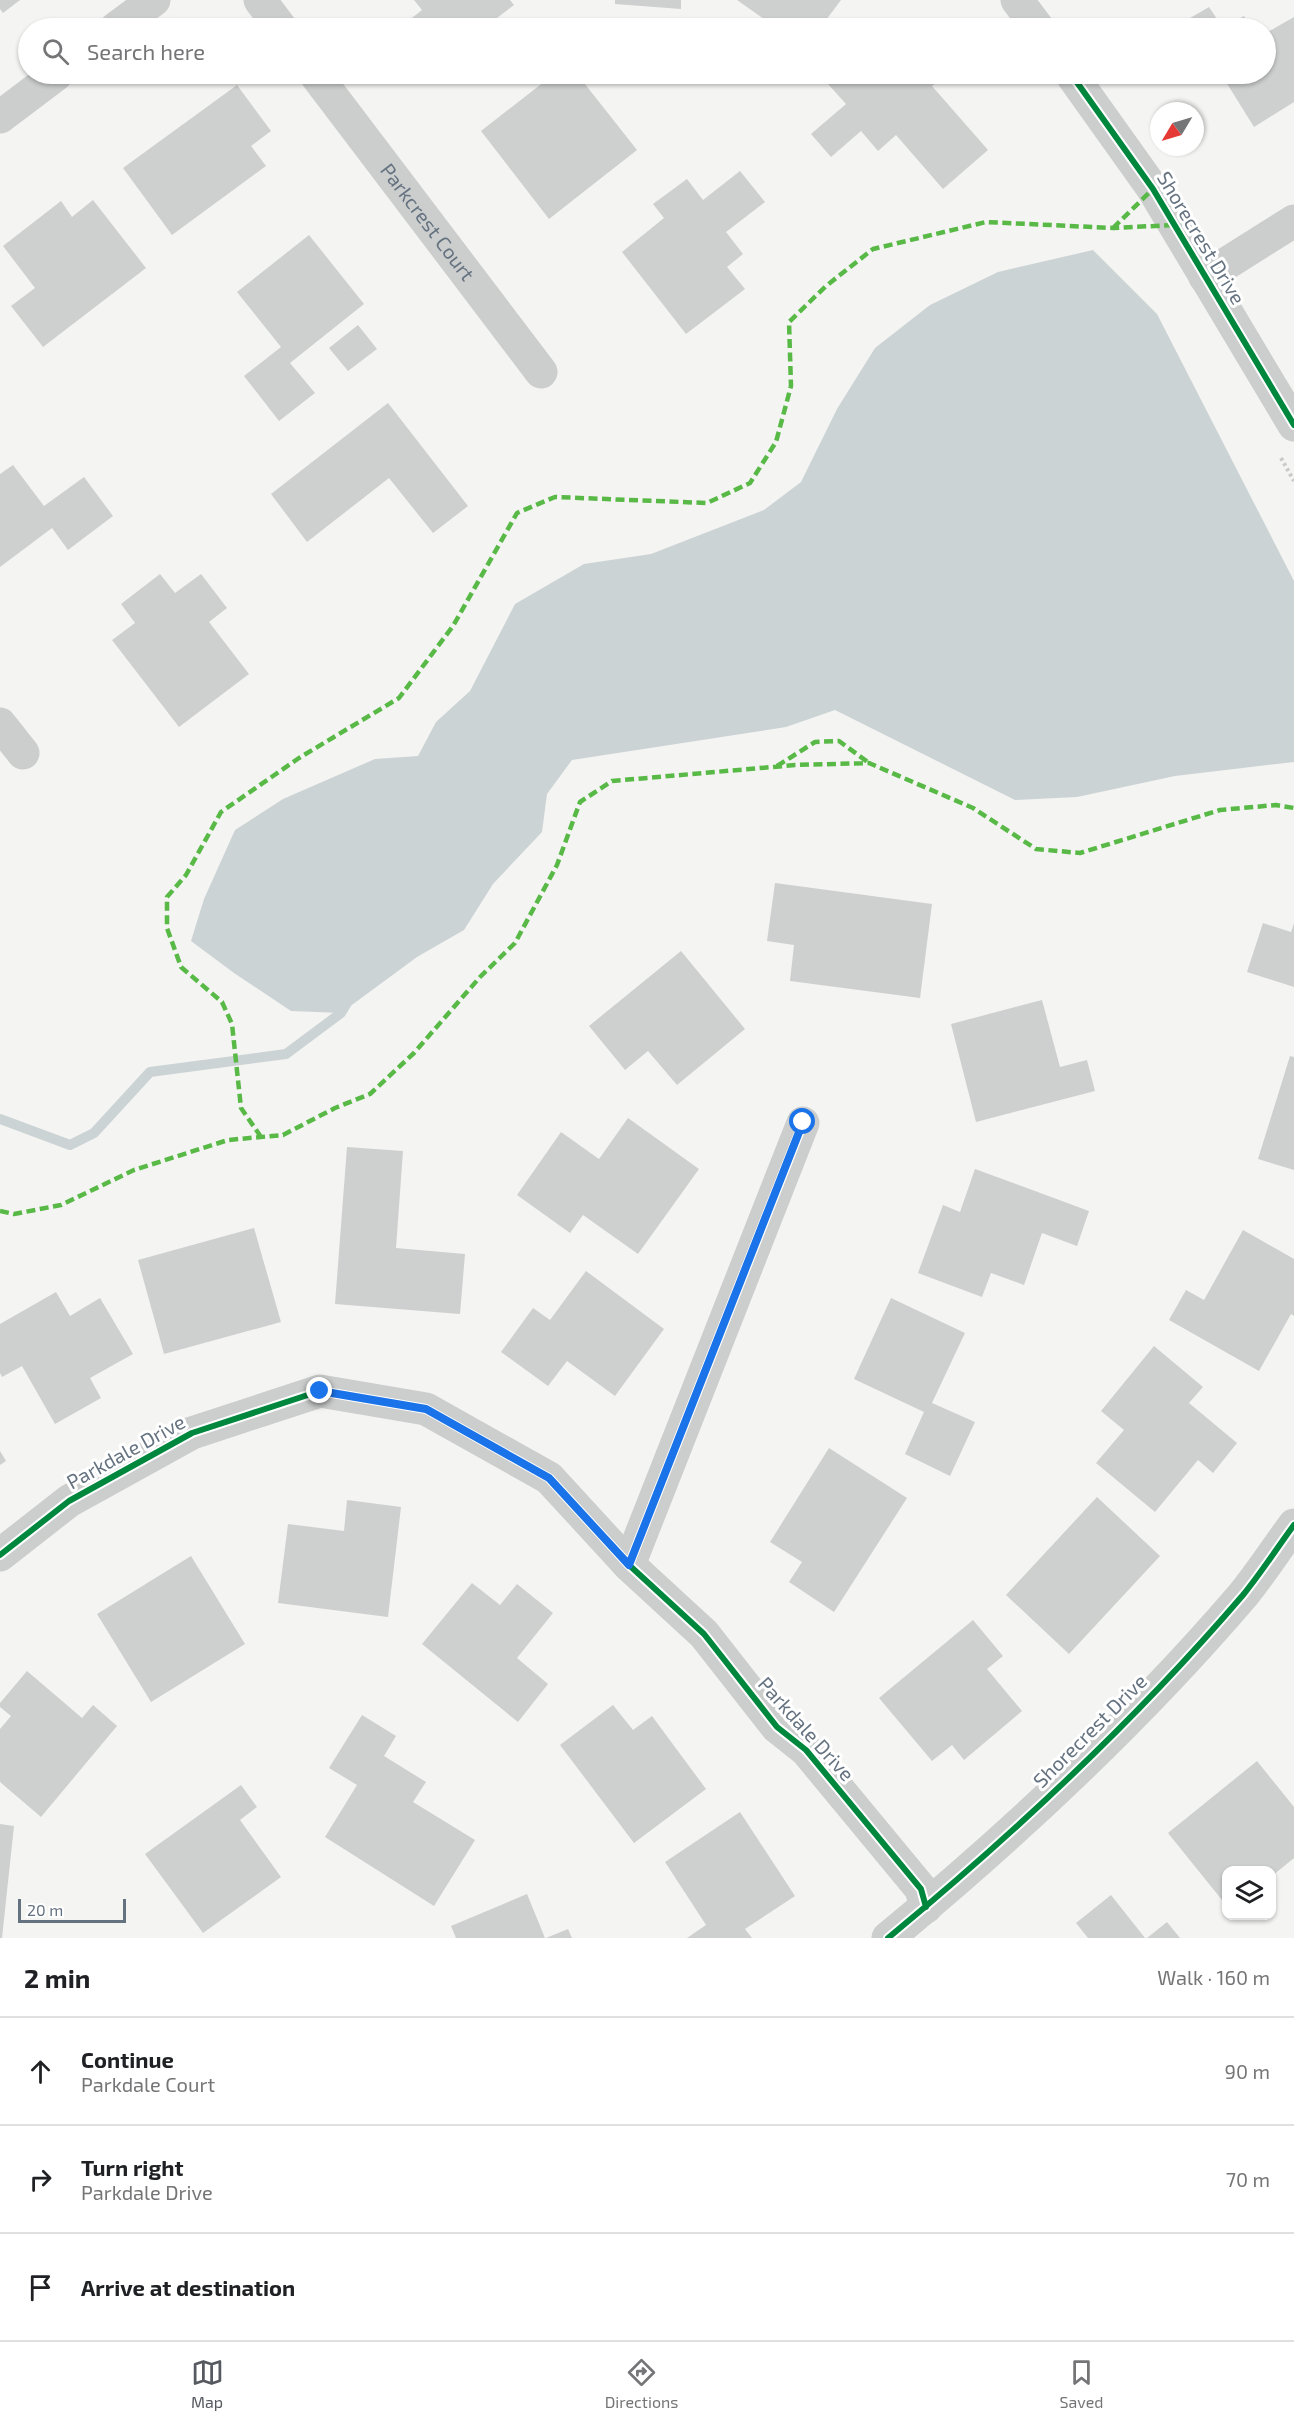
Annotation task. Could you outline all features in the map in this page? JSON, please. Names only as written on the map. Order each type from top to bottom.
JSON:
[{"type":"street","points":[[130,18],[154,0]]},
{"type":"street","points":[[260,0],[274,18]]},
{"type":"street","points":[[1017,0],[1030,18]]},
{"type":"street","points":[[0,117],[44,84]]},
{"type":"street","name":"Parkcrest Court","points":[[323,84],[541,372]]},
{"type":"street","name":"Shorecrest Drive","points":[[1078,84],[1154,189],[1294,425]]},
{"type":"street","points":[[1205,277],[1294,221]]},
{"type":"street","points":[[0,724],[23,753]]},
{"type":"street","points":[[629,1565],[803,1122]]},
{"type":"street","name":"Parkdale Drive","points":[[0,1555],[69,1501],[192,1433],[320,1391],[426,1409],[549,1478],[629,1565],[704,1634],[777,1727],[806,1750],[921,1888],[926,1906]]},
{"type":"street","name":"Shorecrest Drive","points":[[888,1938],[1107,1743],[1244,1594],[1294,1525]]},
{"type":"shaded area","points":[[1093,250],[1157,314],[1294,581],[1294,762],[1175,776],[1077,797],[1015,800],[835,710],[786,727],[572,760],[547,794],[542,832],[493,884],[464,930],[417,957],[341,1013],[291,1011],[191,941],[204,899],[235,830],[283,799],[375,759],[418,756],[436,722],[470,691],[515,604],[584,564],[651,554],[764,510],[801,482],[837,409],[875,348],[930,305],[998,272]]},
{"type":"building","points":[[0,0],[20,0],[3,13],[0,9]]},
{"type":"building","points":[[414,0],[510,0],[514,5],[497,18],[412,18],[422,10]]},
{"type":"building","points":[[615,0],[681,0],[681,9],[615,4]]},
{"type":"building","points":[[737,0],[841,0],[828,18],[763,18]]},
{"type":"building","points":[[1209,7],[1216,18],[1190,18]]},
{"type":"building","points":[[1294,17],[1294,102],[1254,127],[1227,84],[1276,84],[1276,27]]},
{"type":"building","points":[[541,84],[585,84],[637,150],[549,219],[481,131]]},
{"type":"building","points":[[828,84],[934,84],[932,86],[988,150],[943,189],[896,135],[878,151],[861,131],[831,157],[811,134],[846,104]]},
{"type":"building","points":[[237,85],[271,131],[251,146],[266,166],[172,235],[123,168]]},
{"type":"building","points":[[740,171],[765,202],[726,232],[743,254],[727,267],[745,289],[686,334],[622,252],[664,218],[653,204],[687,179],[703,200]]},
{"type":"building","points":[[93,200],[146,268],[43,347],[11,306],[35,288],[3,246],[61,201],[72,217]]},
{"type":"building","points":[[309,235],[364,304],[290,363],[315,393],[279,421],[244,376],[281,347],[237,292]]},
{"type":"building","points":[[358,325],[377,349],[348,371],[329,348]]},
{"type":"building","points":[[388,403],[468,506],[433,533],[389,478],[307,542],[271,494]]},
{"type":"building","points":[[13,465],[44,506],[84,477],[113,516],[68,550],[52,528],[0,567],[0,474]]},
{"type":"building","points":[[160,574],[175,593],[201,574],[227,608],[209,622],[249,674],[179,727],[112,640],[135,623],[121,604]]},
{"type":"building","points":[[775,883],[932,904],[920,998],[790,981],[794,945],[767,941]]},
{"type":"building","points":[[1263,923],[1291,932],[1294,923],[1294,987],[1247,972]]},
{"type":"building","points":[[681,951],[745,1029],[677,1085],[648,1051],[625,1070],[589,1026]]},
{"type":"building","points":[[1042,1000],[1060,1067],[1087,1060],[1095,1091],[976,1122],[951,1024]]},
{"type":"building","points":[[1290,1056],[1294,1057],[1294,1170],[1258,1159]]},
{"type":"building","points":[[628,1118],[699,1169],[638,1254],[583,1215],[570,1233],[517,1195],[561,1132],[599,1159]]},
{"type":"building","points":[[347,1147],[403,1151],[396,1248],[465,1254],[460,1314],[335,1304]]},
{"type":"building","points":[[975,1169],[1089,1211],[1077,1246],[1042,1233],[1024,1285],[991,1273],[982,1297],[918,1273],[943,1205],[960,1212]]},
{"type":"building","points":[[254,1228],[281,1322],[164,1354],[138,1260]]},
{"type":"building","points":[[1243,1230],[1294,1259],[1294,1316],[1291,1314],[1259,1371],[1169,1320],[1186,1290],[1204,1300]]},
{"type":"building","points":[[586,1271],[664,1329],[615,1396],[567,1361],[548,1386],[501,1352],[533,1308],[550,1320]]},
{"type":"building","points":[[56,1292],[70,1316],[100,1298],[133,1354],[90,1378],[101,1398],[55,1424],[22,1366],[2,1377],[0,1373],[0,1324]]},
{"type":"building","points":[[891,1298],[965,1333],[932,1403],[975,1422],[950,1476],[905,1454],[924,1412],[854,1379]]},
{"type":"building","points":[[1154,1346],[1203,1387],[1189,1403],[1237,1443],[1213,1473],[1198,1460],[1155,1512],[1096,1463],[1124,1430],[1101,1411]]},
{"type":"building","points":[[829,1448],[907,1498],[834,1612],[789,1582],[802,1562],[770,1542]]},
{"type":"building","points":[[0,1451],[6,1461],[0,1465]]},
{"type":"building","points":[[1097,1497],[1160,1556],[1069,1654],[1006,1595]]},
{"type":"building","points":[[347,1500],[401,1507],[388,1617],[278,1603],[288,1524],[344,1531]]},
{"type":"building","points":[[191,1556],[245,1644],[151,1702],[97,1614]]},
{"type":"building","points":[[472,1583],[500,1605],[517,1584],[553,1613],[517,1658],[548,1684],[518,1722],[422,1644]]},
{"type":"building","points":[[973,1620],[1003,1656],[987,1669],[1022,1711],[964,1760],[952,1745],[932,1761],[879,1698]]},
{"type":"building","points":[[27,1671],[82,1718],[93,1705],[117,1726],[41,1817],[0,1782],[0,1729],[11,1716],[0,1707],[0,1703]]},
{"type":"building","points":[[613,1705],[633,1730],[652,1716],[706,1789],[634,1843],[560,1745]]},
{"type":"building","points":[[362,1715],[396,1736],[384,1756],[426,1782],[413,1802],[475,1840],[434,1906],[325,1837],[357,1785],[329,1768]]},
{"type":"building","points":[[1257,1761],[1294,1807],[1294,1858],[1276,1873],[1276,1866],[1222,1866],[1222,1900],[1168,1833]]},
{"type":"building","points":[[241,1785],[257,1807],[240,1820],[281,1877],[203,1933],[145,1854]]},
{"type":"building","points":[[740,1812],[795,1896],[745,1929],[752,1938],[687,1938],[706,1925],[665,1862]]},
{"type":"building","points":[[0,1824],[14,1826],[2,1938],[0,1938]]},
{"type":"building","points":[[527,1894],[545,1938],[456,1938],[451,1926]]},
{"type":"building","points":[[1111,1895],[1145,1938],[1088,1938],[1076,1923]]},
{"type":"building","points":[[1167,1922],[1180,1938],[1147,1938]]},
{"type":"building","points":[[568,1929],[572,1938],[546,1938]]},
{"type":"waterway","points":[[0,1119],[70,1145],[94,1133],[150,1072],[286,1054],[341,1013],[347,1003]]},
{"type":"marked path","points":[[1113,228],[1153,189]]},
{"type":"marked path","points":[[261,1137],[241,1108],[232,1024],[222,1002],[181,967],[167,928],[167,897],[186,875],[221,812],[299,758],[399,698],[453,626],[517,513],[555,497],[707,503],[750,483],[776,442],[791,386],[789,322],[826,286],[873,249],[986,222],[1113,228],[1174,225]]},
{"type":"marked path","points":[[777,766],[815,742],[839,741],[869,763]]},
{"type":"marked path","points":[[0,1211],[14,1214],[61,1205],[134,1170],[228,1140],[283,1135],[335,1108],[370,1094],[414,1053],[480,977],[515,943],[557,865],[580,802],[612,781],[795,765],[869,763],[973,808],[1036,849],[1080,853],[1220,810],[1276,805],[1294,808]]},
{"type":"cycle path","points":[[1078,84],[1153,189],[1294,425]]},
{"type":"cycle path","points":[[629,1565],[803,1123]]},
{"type":"cycle path","points":[[0,1555],[69,1501],[192,1433],[320,1391],[426,1409],[549,1478],[629,1565],[704,1634],[777,1727],[806,1750],[921,1889],[926,1907]]},
{"type":"cycle path","points":[[888,1938],[982,1858],[1117,1731],[1243,1595],[1294,1525]]},
{"type":"route","points":[[320,1391],[426,1409],[549,1478],[629,1565],[803,1122]]}]
